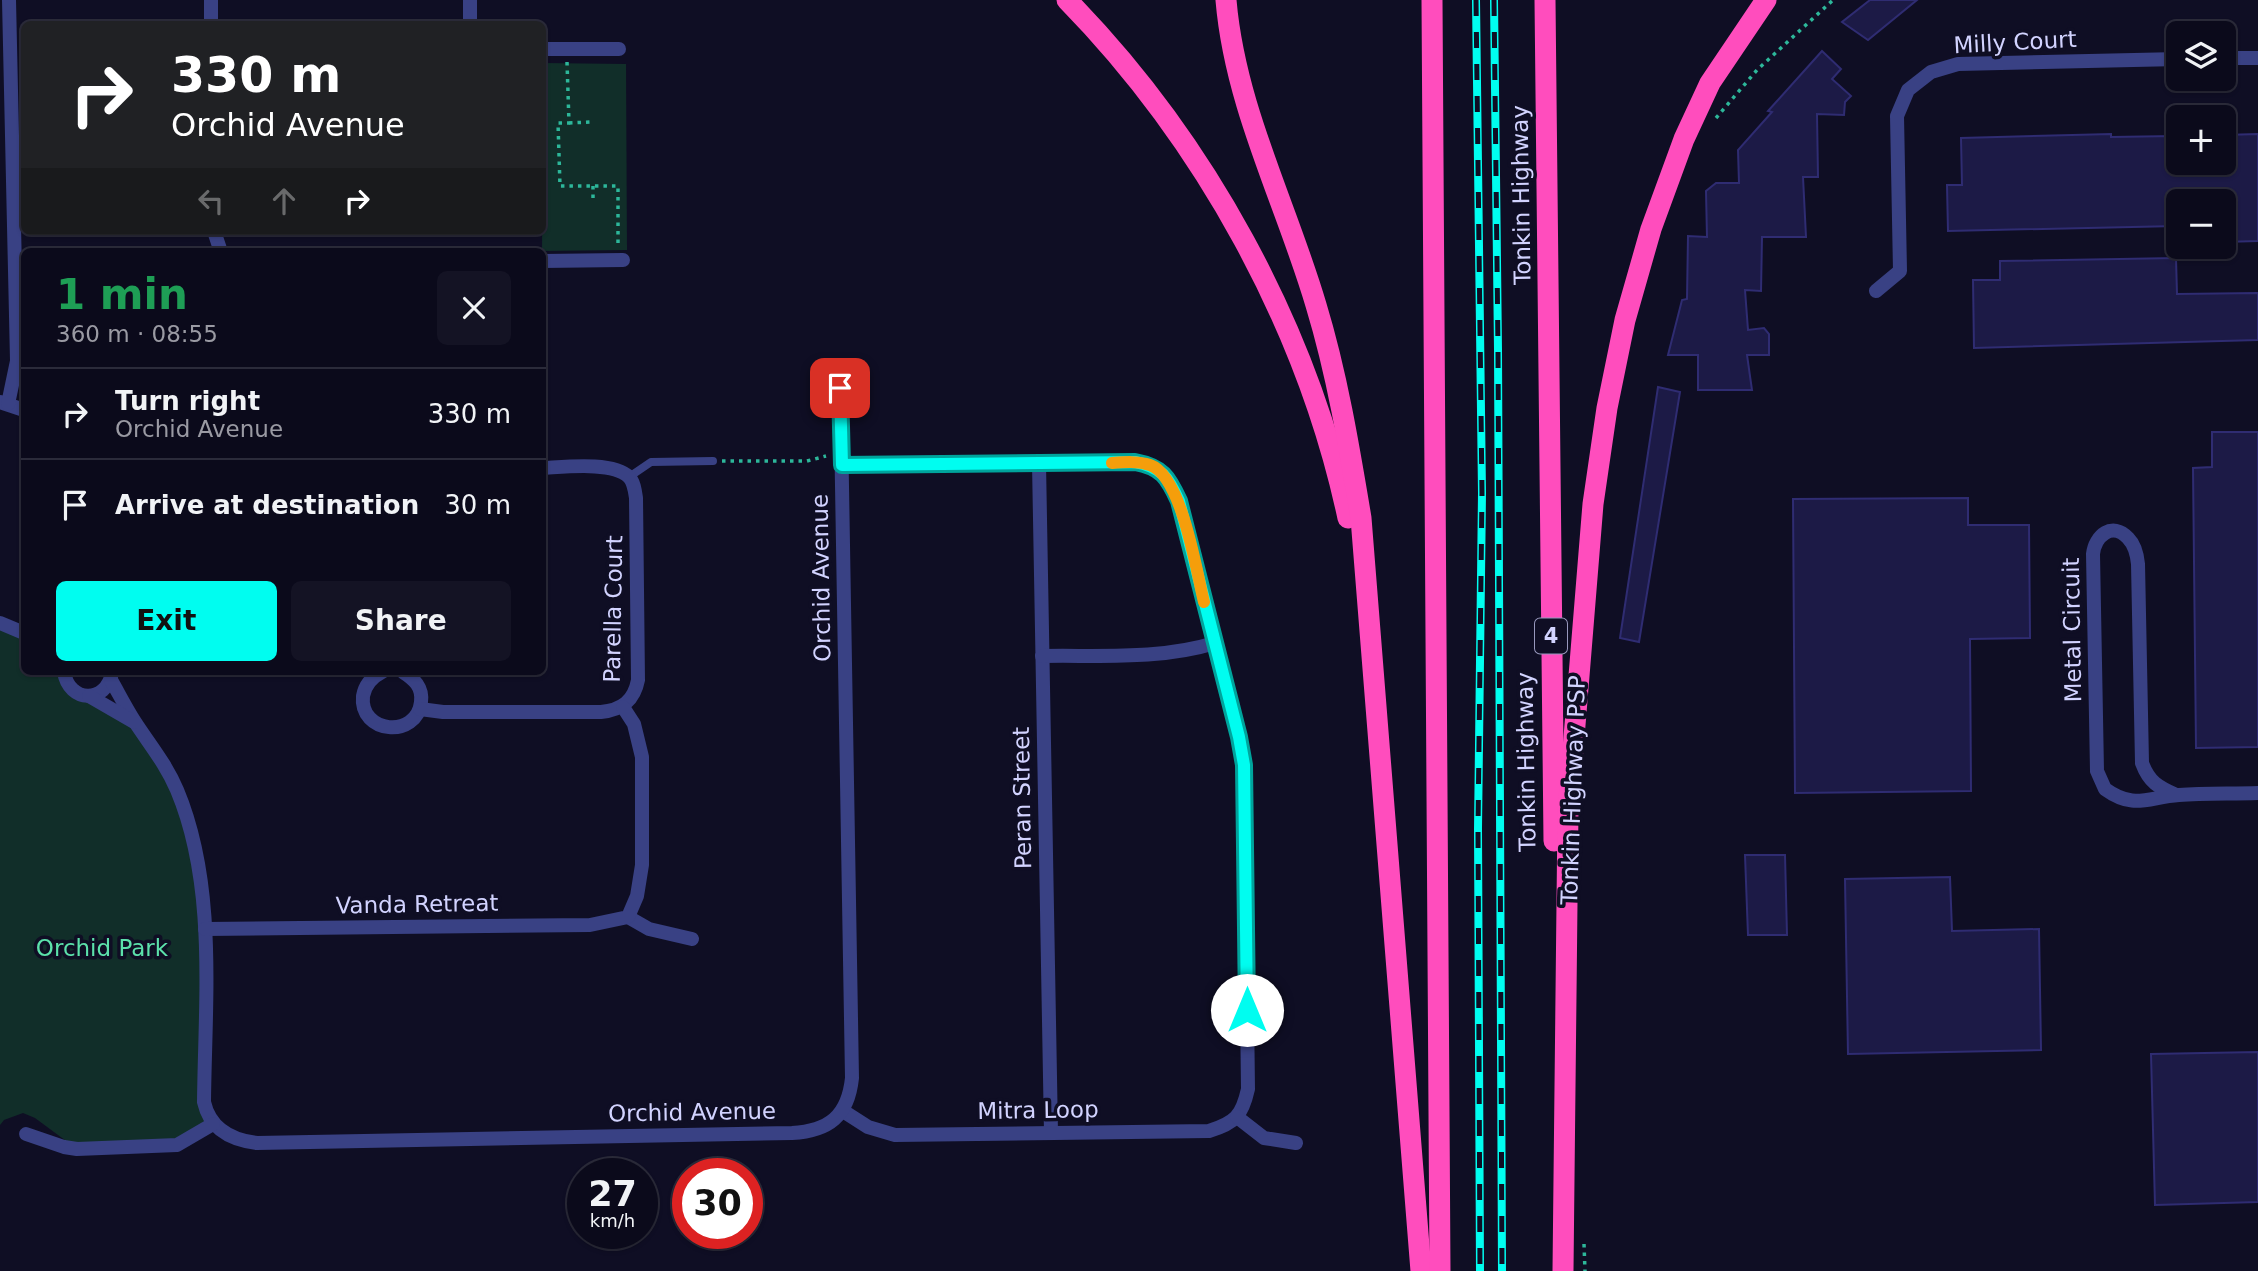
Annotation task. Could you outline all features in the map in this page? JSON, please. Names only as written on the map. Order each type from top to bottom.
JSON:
[{"type":"highway","points":[[1067,0],[1131,72],[1172,127],[1211,185],[1246,245],[1277,308],[1304,372],[1330,450],[1357,558],[1370,640]]},
{"type":"highway","points":[[1226,0],[1238,75],[1254,131],[1316,304],[1339,396],[1361,518],[1421,1271]]},
{"type":"highway","points":[[1432,0],[1440,1271]]},
{"type":"highway","name":"Tonkin Highway","points":[[1545,0],[1561,1271]]},
{"type":"highway","points":[[1561,1271],[1568,811],[1594,504],[1607,408],[1625,320],[1651,229],[1684,139],[1710,83],[1766,0]]},
{"type":"street","points":[[9,0],[7,196],[17,361],[4,403],[21,409]]},
{"type":"street","points":[[211,0],[211,21]]},
{"type":"street","points":[[470,0],[470,21]]},
{"type":"street","points":[[546,49],[619,48]]},
{"type":"street","points":[[2236,58],[2258,58]]},
{"type":"street","name":"Milly Court","points":[[1876,291],[1900,271],[1897,116],[1908,90],[1931,72],[1958,64],[2166,59]]},
{"type":"street","points":[[546,261],[621,260]]},
{"type":"street","name":"Orchid Avenue","points":[[212,1124],[241,1141],[257,1143],[792,1133],[807,1132],[823,1126],[833,1121],[842,1111],[848,1102],[852,1078],[840,367]]},
{"type":"street","points":[[842,459],[1135,462],[1151,465],[1162,472],[1171,484],[1179,501],[1244,765],[1248,1089],[1244,1106],[1237,1117],[1264,1138],[1296,1143]]},
{"type":"street","name":"Peran Street","points":[[1039,463],[1051,1133]]},
{"type":"street","points":[[546,468],[609,468],[629,477]]},
{"type":"street","name":"Parella Court","points":[[420,709],[443,712],[615,711],[623,707],[636,693],[636,498],[629,477]]},
{"type":"street","name":"Metal Circuit","points":[[2176,795],[2153,784],[2143,763],[2136,549],[2121,532],[2107,532],[2099,536],[2094,544],[2093,554],[2097,771],[2105,789],[2127,801],[2148,801],[2176,795],[2258,793]]},
{"type":"street","points":[[0,623],[21,633]]},
{"type":"street","points":[[1042,656],[1154,655],[1189,651],[1215,643]]},
{"type":"street","points":[[62,675],[75,692],[89,696],[135,723]]},
{"type":"street","points":[[89,696],[103,691],[111,675]]},
{"type":"street","points":[[26,1134],[77,1149],[160,1147],[177,1145],[193,1138],[212,1124],[204,1102],[205,929],[198,864],[178,793],[162,758],[135,723],[112,675]]},
{"type":"street","points":[[378,675],[370,680],[364,690],[366,712],[373,721],[394,729],[405,726],[414,719],[420,709],[422,697],[419,686],[408,675]]},
{"type":"street","points":[[623,707],[638,734],[642,757],[642,865],[637,896],[628,917],[649,929],[692,939]]},
{"type":"street","name":"Vanda Retreat","points":[[205,929],[590,925],[628,917]]},
{"type":"street","name":"Mitra Loop","points":[[842,1111],[868,1127],[895,1135],[1209,1130],[1225,1126],[1237,1117]]},
{"type":"lane","points":[[629,477],[651,462],[713,461]]},
{"type":"path","points":[[1715,119],[1757,70],[1833,0]]},
{"type":"path","points":[[567,49],[569,123]]},
{"type":"path","points":[[591,122],[558,123],[560,186],[618,186],[621,260]]},
{"type":"path","points":[[593,186],[593,198]]},
{"type":"path","points":[[713,461],[842,459]]},
{"type":"path","points":[[1584,1232],[1584,1271]]},
{"type":"green space","points":[[546,63],[626,64],[627,250],[546,251],[546,248],[542,248],[542,235],[546,235]]},
{"type":"green space","name":"Orchid Park","points":[[0,623],[21,634],[21,675],[63,675],[135,723],[162,758],[200,875],[204,1102],[213,1124],[193,1137],[77,1149],[35,1118],[23,1113],[4,1120],[0,1125]]},
{"type":"building","points":[[1870,0],[1917,0],[1868,40],[1842,22]]},
{"type":"building","points":[[1822,51],[1841,69],[1832,79],[1851,96],[1845,102],[1844,115],[1817,114],[1818,177],[1803,177],[1806,237],[1762,237],[1761,291],[1745,290],[1748,330],[1764,328],[1769,334],[1769,355],[1747,355],[1752,390],[1698,390],[1698,355],[1668,355],[1682,300],[1687,299],[1688,236],[1707,237],[1706,191],[1716,183],[1739,183],[1738,150],[1772,112],[1768,111]]},
{"type":"building","points":[[2111,134],[2111,137],[2166,136],[2166,175],[2236,175],[2236,135],[2258,134],[2258,241],[2236,242],[2236,189],[2166,189],[2166,226],[1948,231],[1947,185],[1962,185],[1961,138]]},
{"type":"building","points":[[2176,259],[2177,294],[2258,293],[2258,340],[1974,348],[1973,280],[2000,280],[2000,261]]},
{"type":"building","points":[[1658,387],[1680,392],[1639,642],[1620,638]]},
{"type":"building","points":[[2212,432],[2258,432],[2258,747],[2196,748],[2193,468],[2212,467]]},
{"type":"building","points":[[1968,498],[1968,525],[2029,525],[2030,638],[1970,639],[1971,791],[1795,793],[1793,499]]},
{"type":"building","points":[[1745,855],[1785,855],[1787,935],[1748,935]]},
{"type":"building","points":[[1950,877],[1952,931],[2039,929],[2041,1050],[1848,1054],[1845,879]]},
{"type":"building","points":[[2258,1052],[2258,1202],[2155,1205],[2151,1054]]},
{"type":"railway","points":[[1476,0],[1482,493],[1478,829],[1480,1271]]},
{"type":"railway","points":[[1494,0],[1502,1271]]},
{"type":"slow traffic","points":[[1112,463],[1135,462],[1151,465],[1162,472],[1171,484],[1179,501],[1204,602]]},
{"type":"route","points":[[840,388],[842,465],[1135,462],[1151,465],[1162,472],[1171,484],[1179,501],[1244,765],[1247,1010]]}]
